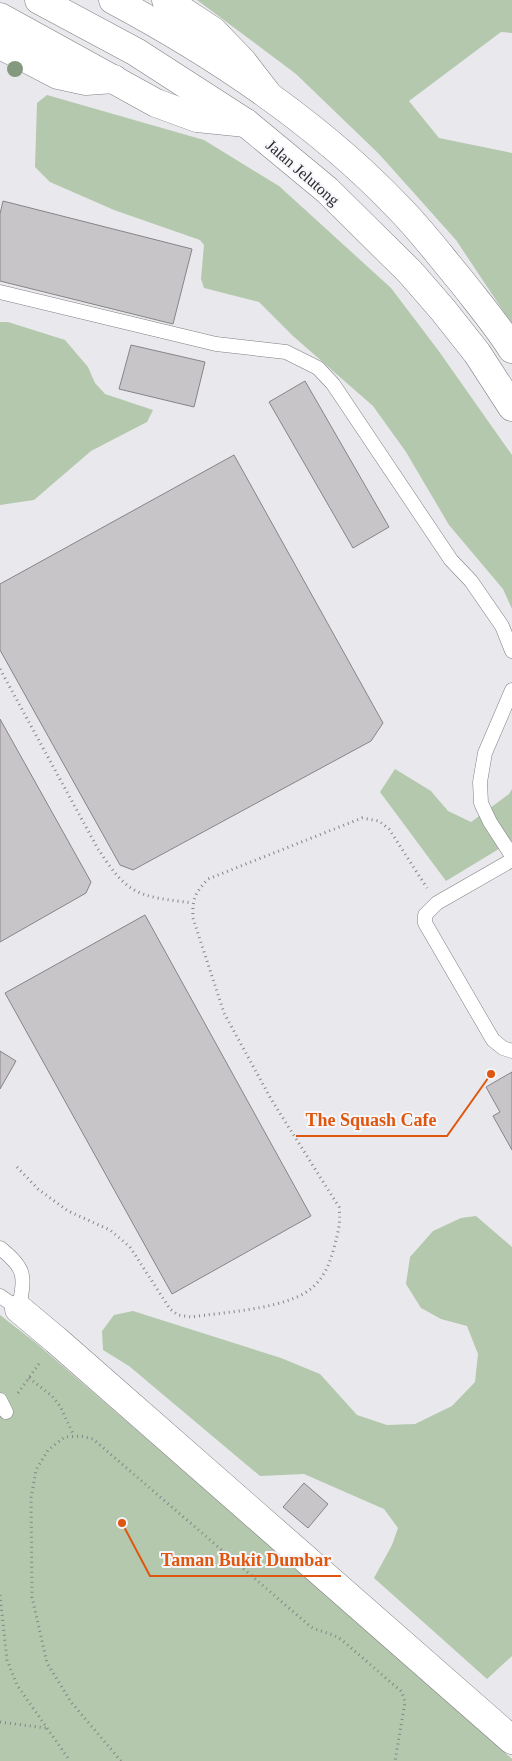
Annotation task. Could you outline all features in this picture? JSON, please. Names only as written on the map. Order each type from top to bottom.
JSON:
[{"type":"main road","name":"Jalan Jelutong","points":[[39,0],[136,52],[246,123],[327,190],[410,272],[443,310],[477,353],[512,407]]},
{"type":"main road","points":[[113,0],[159,25],[269,96],[330,143],[398,207],[451,269],[502,333],[512,349]]},
{"type":"main road","points":[[166,0],[212,31],[242,61],[269,96]]},
{"type":"main road","points":[[0,17],[156,103],[197,118],[246,123]]},
{"type":"main road","points":[[0,45],[58,75],[86,81],[114,79]]},
{"type":"main road","points":[[9,1302],[56,1340],[512,1740]]},
{"type":"lane","points":[[0,292],[216,344],[286,352],[318,368],[333,384],[451,560],[471,581],[502,626],[512,650]]},
{"type":"lane","points":[[512,690],[485,753],[480,782],[480,803],[512,858],[437,903],[424,915],[425,923],[493,1040],[503,1048],[512,1051]]},
{"type":"lane","points":[[0,1248],[13,1258],[21,1268],[24,1279],[9,1302]]},
{"type":"path","points":[[0,669],[98,849],[113,871],[131,888],[151,896],[192,903]]},
{"type":"path","points":[[17,1167],[38,1189],[68,1211],[110,1230],[130,1247],[170,1309],[178,1315],[191,1317],[281,1304],[300,1296],[315,1286],[328,1268],[341,1222],[339,1207],[271,1100],[224,1013],[193,918],[192,903],[198,890],[208,880],[362,818],[379,820],[389,829],[437,903]]},
{"type":"path","points":[[3,1406],[29,1378],[56,1340]]},
{"type":"path","points":[[29,1378],[52,1396],[60,1406],[74,1436]]},
{"type":"path","points":[[121,1761],[71,1702],[47,1663],[32,1596],[30,1498],[36,1470],[48,1450],[65,1437],[81,1436],[93,1439],[311,1627],[321,1632],[333,1634],[342,1640],[402,1692],[405,1702],[395,1761]]},
{"type":"path","points":[[0,1595],[8,1660],[17,1685],[70,1761]]},
{"type":"path","points":[[0,1722],[46,1728]]},
{"type":"green space","points":[[197,0],[512,0],[512,33],[501,32],[409,101],[439,138],[512,153],[512,324],[456,240],[379,154],[296,74]]},
{"type":"green space","points":[[47,95],[204,140],[279,186],[391,288],[438,350],[512,455],[512,609],[503,589],[449,525],[406,452],[373,406],[293,336],[259,302],[204,288],[201,279],[204,245],[200,240],[114,210],[50,182],[35,167],[37,103]]},
{"type":"green space","points":[[0,322],[8,322],[65,340],[88,367],[95,383],[105,394],[153,410],[147,422],[91,451],[34,500],[0,505]]},
{"type":"green space","points":[[395,769],[431,791],[448,811],[471,822],[509,794],[512,789],[512,841],[446,881],[380,792]]},
{"type":"green space","points":[[476,1216],[512,1247],[512,1656],[487,1679],[374,1578],[392,1545],[398,1528],[384,1509],[304,1474],[260,1476],[129,1366],[103,1350],[102,1331],[114,1315],[133,1311],[281,1358],[320,1374],[357,1415],[387,1425],[415,1424],[452,1406],[475,1382],[478,1354],[467,1326],[441,1319],[421,1308],[406,1284],[410,1257],[433,1231],[461,1218]]},
{"type":"green space","points":[[0,1315],[36,1343],[453,1704],[512,1761],[0,1761]]},
{"type":"building","points":[[3,201],[192,249],[173,324],[0,281],[0,214]]},
{"type":"building","points":[[131,345],[205,362],[194,407],[119,389]]},
{"type":"building","points":[[305,381],[389,527],[353,548],[269,402]]},
{"type":"building","points":[[234,455],[383,723],[371,741],[133,870],[120,865],[0,650],[0,584]]},
{"type":"building","points":[[0,719],[91,882],[86,893],[0,942]]},
{"type":"building","points":[[145,915],[311,1216],[172,1294],[5,993]]},
{"type":"building","points":[[0,1051],[16,1061],[0,1089]]},
{"type":"building","points":[[512,1072],[512,1150],[493,1116],[500,1112],[486,1087]]},
{"type":"building","points":[[304,1483],[328,1504],[308,1528],[283,1507]]},
{"type":"place","name":"The Squash Cafe","points":[[491,1074]]},
{"type":"place","name":"Taman Bukit Dumbar","points":[[122,1523]]}]
